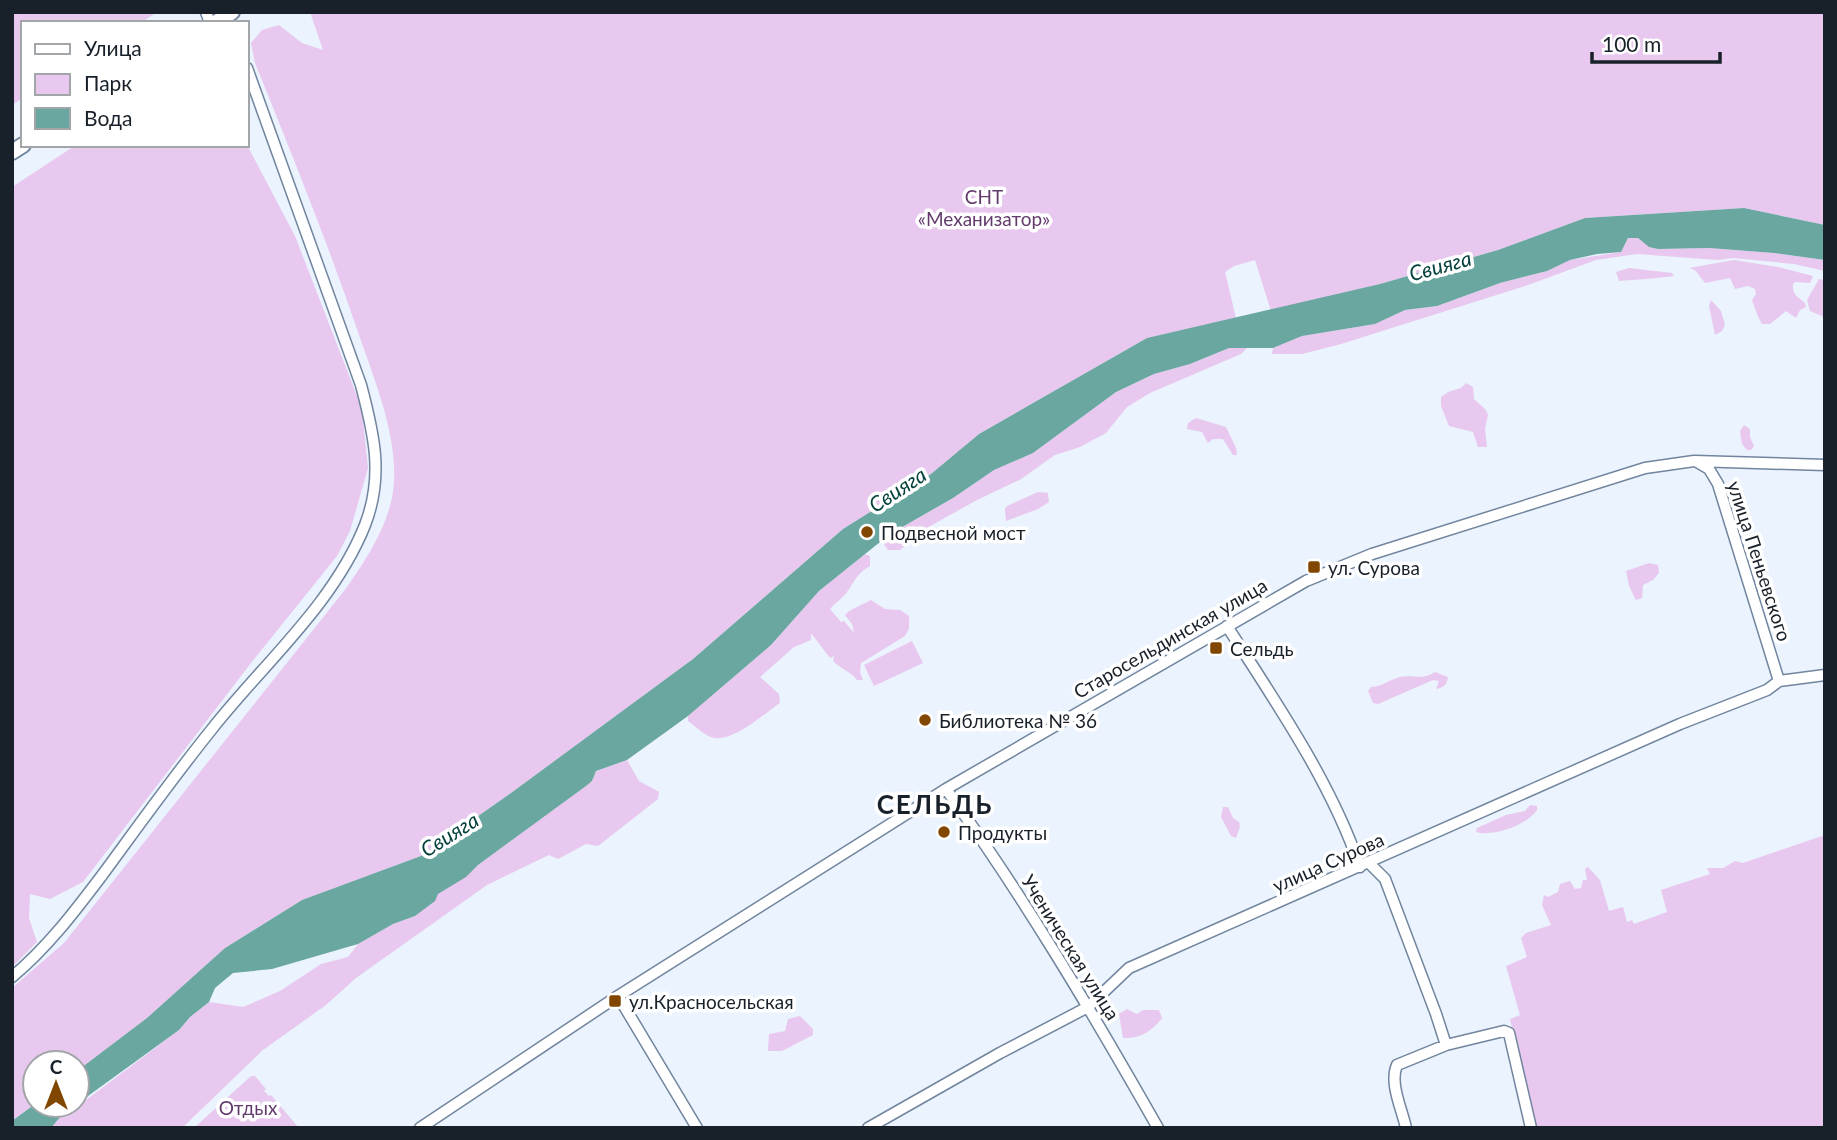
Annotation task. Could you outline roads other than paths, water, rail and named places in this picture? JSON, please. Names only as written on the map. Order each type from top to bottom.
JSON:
[{"type":"street","points":[[206,12],[223,19]]},
{"type":"street","points":[[12,977],[38,956],[70,918],[212,728],[328,591],[349,559],[365,524],[374,493],[377,457],[360,385],[248,71]]},
{"type":"street","name":"Старосельдинская улица","points":[[420,1128],[618,996],[946,789],[1306,581],[1372,554],[1645,468],[1694,461],[1825,465]]},
{"type":"street","name":"улица Пеньевского","points":[[1694,461],[1709,469],[1718,484],[1779,681]]},
{"type":"street","points":[[1227,626],[1327,788],[1364,865],[1385,879],[1437,1014],[1446,1045]]},
{"type":"street","name":"улица Сурова","points":[[868,1128],[1000,1053],[1088,1007],[1129,968],[1680,724],[1767,690],[1779,681],[1825,675]]},
{"type":"street","name":"Ученическая улица","points":[[946,789],[1013,886],[1088,1007],[1158,1128]]},
{"type":"street","points":[[618,996],[698,1128]]},
{"type":"street","points":[[1406,1128],[1394,1081],[1397,1065],[1446,1045],[1504,1031],[1509,1033],[1531,1128]]},
{"type":"water","points":[[1744,208],[1825,225],[1825,260],[1709,248],[1658,249],[1649,247],[1638,238],[1628,238],[1621,252],[1570,260],[1547,271],[1500,283],[1437,306],[1405,310],[1375,324],[1302,336],[1273,348],[1229,348],[1190,364],[1154,374],[1116,392],[1033,453],[994,470],[953,498],[890,534],[819,591],[771,645],[688,716],[627,760],[596,771],[592,781],[586,786],[478,865],[466,877],[438,894],[435,901],[415,916],[393,924],[358,944],[272,969],[233,973],[215,988],[209,1002],[179,1030],[91,1094],[91,1060],[147,1018],[225,948],[302,900],[421,856],[693,659],[843,529],[931,474],[979,434],[1147,338],[1380,284],[1498,250],[1585,218]]},
{"type":"water","points":[[21,1114],[21,1119],[58,1119],[51,1128],[12,1128],[12,1121]]},
{"type":"place","name":"Подвесной мост","points":[[867,532]]},
{"type":"place","name":"ул. Сурова","points":[[1314,567]]},
{"type":"place","name":"Сельдь","points":[[1216,648]]},
{"type":"place","name":"Библиотека № 36","points":[[925,720]]},
{"type":"place","name":"Продукты","points":[[944,832]]},
{"type":"place","name":"ул.Красносельская","points":[[615,1001]]},
{"type":"district","name":"СЕЛЬДЬ","points":[[935,804]]},
{"type":"park label","name":"СНТ «Механизатор»","points":[[984,207]]},
{"type":"park label","name":"Отдых","points":[[248,1107]]},
{"type":"water label","name":"Свияга","points":[[1440,265]]},
{"type":"water label","name":"Свияга","points":[[897,489]]},
{"type":"water label","name":"Свияга","points":[[449,834]]}]
